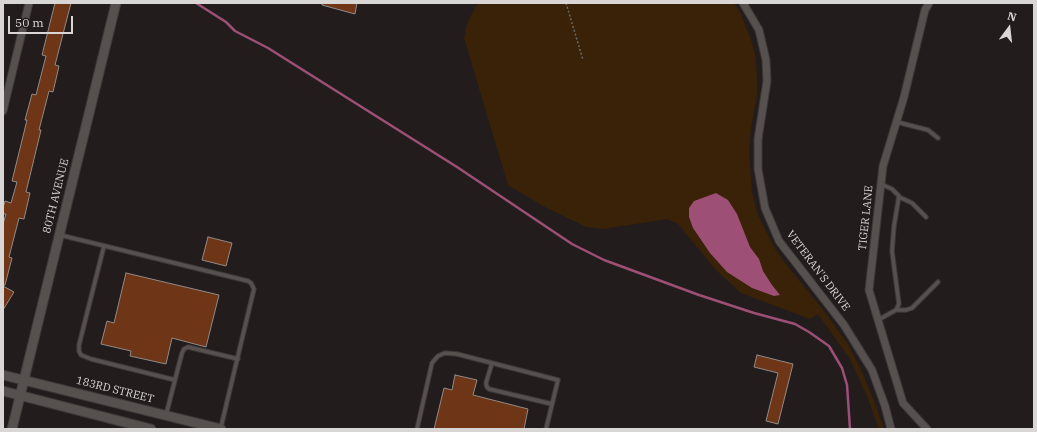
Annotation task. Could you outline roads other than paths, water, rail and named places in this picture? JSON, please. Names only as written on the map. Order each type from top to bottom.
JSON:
[{"type":"street","points":[[3,110],[29,3]]},
{"type":"street","name":"80TH AVENUE","points":[[12,429],[116,3]]},
{"type":"street","name":"VETERAN'S DRIVE","points":[[743,3],[759,30],[766,60],[766,81],[758,139],[758,169],[766,208],[779,240],[844,325],[872,370],[885,406],[891,429]]},
{"type":"street","name":"TIGER LANE","points":[[927,429],[903,403],[869,290],[883,166],[904,97],[925,10],[929,3]]},
{"type":"street","name":"183RD STREET","points":[[3,375],[220,429]]},
{"type":"street","points":[[3,391],[151,429]]},
{"type":"lane","points":[[896,122],[928,130],[938,138]]},
{"type":"lane","points":[[881,184],[892,189],[899,197],[912,203],[926,217]]},
{"type":"lane","points":[[896,310],[899,304],[892,251],[894,226],[899,197]]},
{"type":"lane","points":[[59,235],[251,283],[254,289],[220,429]]},
{"type":"lane","points":[[104,246],[79,345],[79,351],[81,354],[91,359],[175,380]]},
{"type":"lane","points":[[878,320],[896,310],[906,310],[912,308],[938,282]]},
{"type":"lane","points":[[166,416],[184,349],[188,347],[238,359]]},
{"type":"lane","points":[[417,429],[432,363],[438,356],[445,353],[457,354],[558,380],[546,429]]},
{"type":"lane","points":[[492,363],[486,383],[487,387],[552,404]]},
{"type":"waterway","points":[[196,3],[226,22],[235,31],[268,48],[457,167],[572,244],[604,260],[699,295],[754,313],[795,324],[809,332],[829,346],[842,368],[847,385],[850,429]]}]
